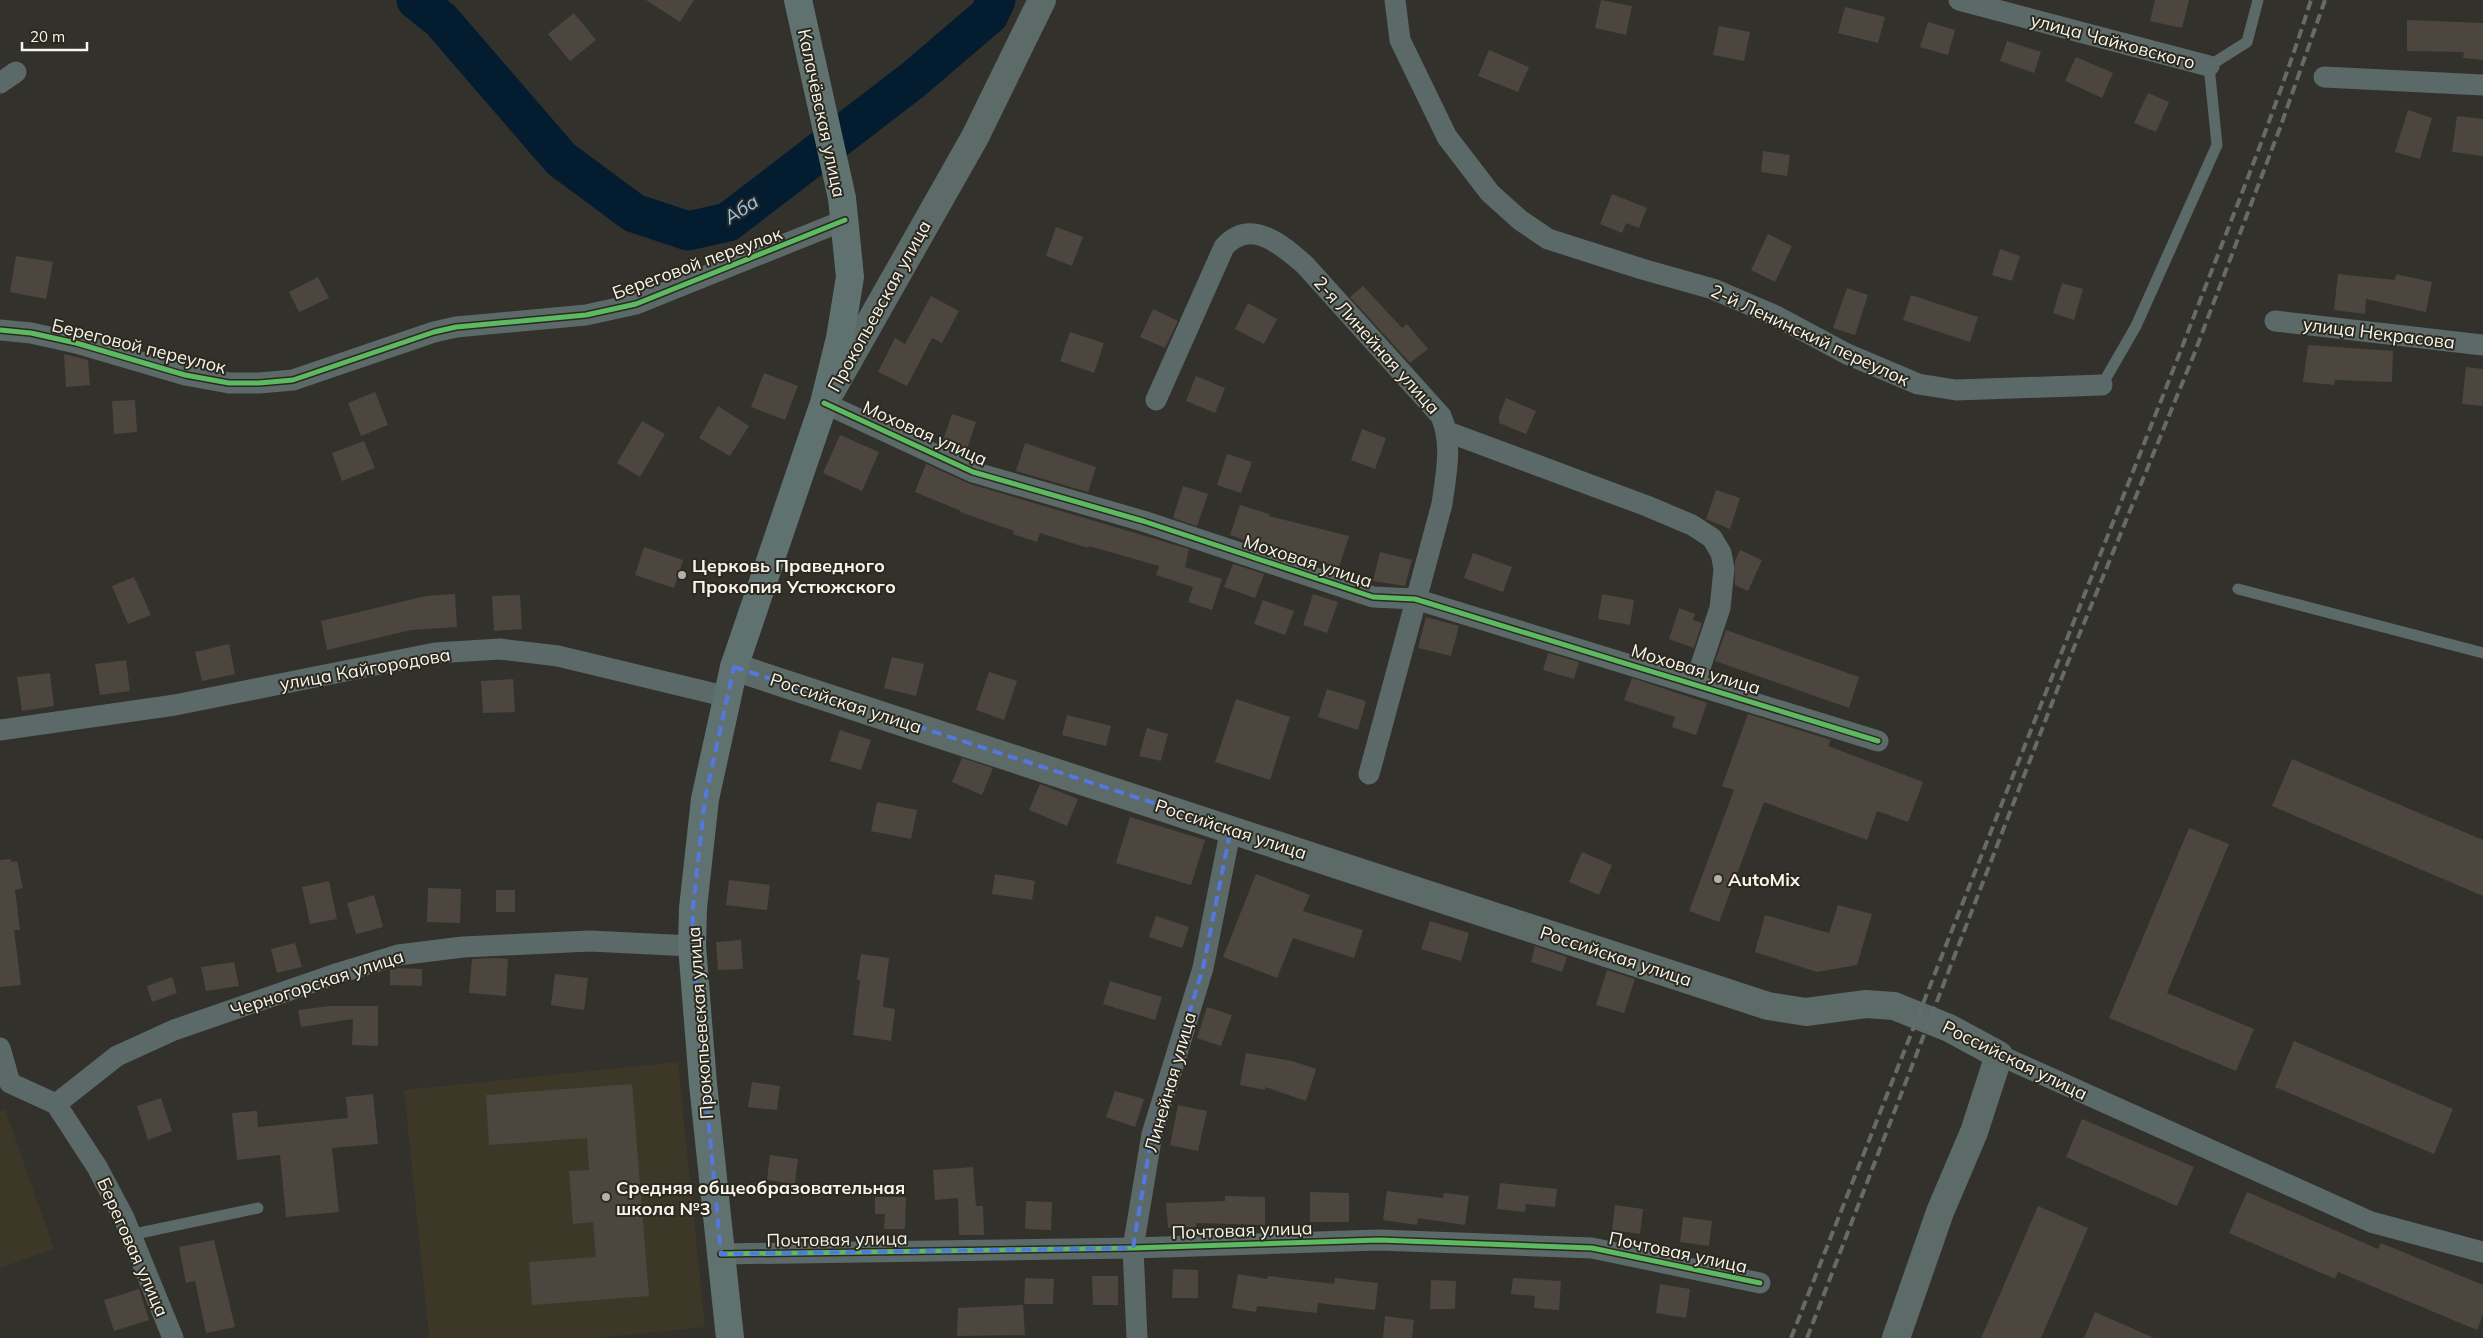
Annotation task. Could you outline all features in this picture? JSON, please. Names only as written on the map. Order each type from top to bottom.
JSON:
[{"type":"main road","name":"Калачёвская улица","points":[[798,0],[843,209],[850,277],[840,338],[824,403]]},
{"type":"main road","name":"Прокопьевская улица","points":[[730,1338],[692,946],[692,908],[705,799],[734,667],[824,403],[975,137],[1042,0]]},
{"type":"main road","name":"Российская улица","points":[[734,667],[1231,828],[1768,1006],[1806,1012],[1866,1004],[1894,1006],[1949,1028],[1999,1055]]},
{"type":"main road","points":[[1896,1338],[1940,1212],[1974,1132],[1999,1055]]},
{"type":"street","name":"2-й Ленинский переулок","points":[[1395,0],[1400,40],[1447,137],[1490,193],[1520,220],[1548,239],[1642,270],[1713,289],[1776,316],[1848,354],[1918,384],[1956,390],[2102,385]]},
{"type":"street","name":"улица Чайковского","points":[[1958,0],[2209,66]]},
{"type":"street","points":[[2324,77],[2483,85]]},
{"type":"street","name":"Береговой переулок","points":[[0,330],[31,333],[76,343],[185,375],[228,383],[259,384],[293,380],[434,332],[456,327],[586,315],[636,304],[843,209]]},
{"type":"street","name":"2-я Линейная улица","points":[[1156,400],[1224,247],[1233,237],[1247,232],[1264,237],[1285,248],[1305,266],[1441,416],[1448,432],[1648,506],[1692,525],[1712,538],[1721,553],[1724,569],[1720,608],[1695,683]]},
{"type":"street","name":"улица Некрасова","points":[[2275,320],[2483,345]]},
{"type":"street","name":"Моховая улица","points":[[824,403],[973,472],[1143,521],[1372,597],[1415,598],[1878,741]]},
{"type":"street","points":[[1368,774],[1442,504],[1448,432]]},
{"type":"street","name":"улица Кайгородова","points":[[0,730],[175,705],[436,652],[500,649],[558,656],[728,697]]},
{"type":"street","name":"Линейная улица","points":[[1138,1338],[1133,1248],[1152,1134],[1203,968],[1231,828]]},
{"type":"street","name":"Черногорская улица","points":[[56,1104],[117,1056],[174,1030],[339,972],[398,955],[463,946],[590,941],[692,946]]},
{"type":"street","points":[[0,1048],[5,1084],[56,1104]]},
{"type":"street","name":"Российская улица","points":[[1999,1055],[2371,1222],[2482,1250]]},
{"type":"street","name":"Береговая улица","points":[[56,1104],[97,1167],[130,1235],[173,1338]]},
{"type":"street","name":"Почтовая улица","points":[[721,1254],[1133,1248],[1379,1240],[1592,1248],[1760,1283]]},
{"type":"lane","points":[[2102,385],[2136,326],[2217,146],[2209,66],[2247,42],[2258,0]]},
{"type":"lane","points":[[2238,589],[2483,653]]},
{"type":"lane","points":[[130,1235],[258,1208]]},
{"type":"highlighted area","points":[[734,667],[1231,828],[1203,968],[1152,1134],[1133,1248],[721,1254],[692,946],[693,908],[705,799]]},
{"type":"shaded area","points":[[678,1062],[705,1327],[595,1338],[429,1338],[404,1090]]},
{"type":"shaded area","points":[[5,1109],[54,1249],[0,1268],[0,1111]]},
{"type":"building","points":[[646,0],[694,0],[680,22]]},
{"type":"building","points":[[1601,0],[1632,6],[1626,35],[1595,28]]},
{"type":"building","points":[[2155,0],[2189,0],[2182,28],[2150,21]]},
{"type":"building","points":[[1845,7],[1885,17],[1878,43],[1838,33]]},
{"type":"building","points":[[574,13],[596,40],[570,61],[548,34]]},
{"type":"building","points":[[2407,20],[2483,23],[2483,60],[2463,58],[2464,52],[2407,51]]},
{"type":"building","points":[[1928,22],[1955,30],[1948,55],[1920,47]]},
{"type":"building","points":[[1719,26],[1750,32],[1744,61],[1713,55]]},
{"type":"building","points":[[2007,41],[2041,52],[2034,73],[2000,61]]},
{"type":"building","points":[[1489,50],[1529,67],[1518,92],[1478,76]]},
{"type":"building","points":[[2076,57],[2113,73],[2102,98],[2065,81]]},
{"type":"building","points":[[2148,93],[2169,102],[2156,132],[2134,123]]},
{"type":"building","points":[[2408,110],[2432,118],[2420,159],[2395,152]]},
{"type":"building","points":[[2457,116],[2483,119],[2483,156],[2452,152]]},
{"type":"building","points":[[1763,151],[1790,155],[1787,176],[1761,172]]},
{"type":"building","points":[[1612,194],[1647,208],[1639,228],[1626,223],[1622,233],[1600,224]]},
{"type":"building","points":[[1056,227],[1083,237],[1072,266],[1046,256]]},
{"type":"building","points":[[1768,234],[1792,246],[1775,282],[1751,270]]},
{"type":"building","points":[[2000,249],[2020,256],[2012,281],[1992,275]]},
{"type":"building","points":[[16,256],[53,262],[46,299],[10,292]]},
{"type":"building","points":[[2338,274],[2395,280],[2396,274],[2432,282],[2426,312],[2366,299],[2365,314],[2334,310]]},
{"type":"building","points":[[318,277],[329,298],[299,312],[289,292]]},
{"type":"building","points":[[2062,283],[2083,289],[2074,320],[2053,313]]},
{"type":"building","points":[[1363,286],[1402,328],[1407,324],[1428,349],[1410,363],[1350,297]]},
{"type":"building","points":[[1847,288],[1868,295],[1855,335],[1833,328]]},
{"type":"building","points":[[1911,295],[1978,317],[1970,342],[1903,320]]},
{"type":"building","points":[[931,296],[959,311],[942,343],[932,338],[907,386],[878,372],[895,338],[905,344]]},
{"type":"building","points":[[1248,303],[1277,319],[1264,344],[1235,329]]},
{"type":"building","points":[[1153,309],[1178,321],[1165,348],[1140,337]]},
{"type":"building","points":[[1070,332],[1104,343],[1094,373],[1060,361]]},
{"type":"building","points":[[2308,345],[2393,351],[2392,382],[2335,380],[2334,385],[2303,382]]},
{"type":"building","points":[[64,354],[88,360],[90,385],[66,387]]},
{"type":"building","points":[[2466,367],[2483,369],[2483,406],[2462,404]]},
{"type":"building","points":[[764,373],[798,386],[785,420],[751,407]]},
{"type":"building","points":[[1196,376],[1225,388],[1215,413],[1186,401]]},
{"type":"building","points":[[375,392],[388,425],[361,436],[348,403]]},
{"type":"building","points":[[1506,398],[1536,411],[1526,434],[1499,423],[1499,416]]},
{"type":"building","points":[[135,400],[137,432],[114,434],[112,401]]},
{"type":"building","points":[[718,406],[749,426],[730,456],[699,438]]},
{"type":"building","points":[[952,414],[976,422],[965,455],[942,444]]},
{"type":"building","points":[[642,421],[665,434],[640,477],[617,463]]},
{"type":"building","points":[[1362,429],[1386,438],[1375,469],[1351,460]]},
{"type":"building","points":[[840,435],[879,452],[862,491],[823,473]]},
{"type":"building","points":[[364,441],[375,468],[342,481],[332,453]]},
{"type":"building","points":[[1025,443],[1096,467],[1088,492],[1016,471]]},
{"type":"building","points":[[1227,454],[1252,462],[1241,493],[1217,485]]},
{"type":"building","points":[[926,464],[970,484],[1189,549],[1185,567],[1222,579],[1212,610],[1188,602],[1193,587],[1156,575],[1159,566],[1089,546],[1088,548],[1040,533],[1037,542],[1013,534],[1014,531],[960,512],[915,492]]},
{"type":"building","points":[[1183,486],[1208,494],[1197,526],[1173,518]]},
{"type":"building","points":[[1716,490],[1740,498],[1730,529],[1706,519]]},
{"type":"building","points":[[1240,505],[1269,514],[1269,516],[1349,536],[1339,567],[1299,555],[1272,550],[1230,535]]},
{"type":"building","points":[[644,547],[683,560],[674,588],[635,575]]},
{"type":"building","points":[[1740,550],[1762,560],[1748,591],[1735,585],[1735,561]]},
{"type":"building","points":[[1380,552],[1412,560],[1405,586],[1373,581]]},
{"type":"building","points":[[1473,553],[1512,567],[1503,592],[1464,578]]},
{"type":"building","points":[[1233,564],[1264,574],[1255,598],[1224,587]]},
{"type":"building","points":[[134,577],[151,615],[128,624],[112,586]]},
{"type":"building","points":[[455,594],[457,627],[411,630],[327,650],[321,621],[426,596]]},
{"type":"building","points":[[1313,594],[1338,602],[1327,633],[1303,625]]},
{"type":"building","points":[[1602,594],[1634,600],[1630,625],[1598,619]]},
{"type":"building","points":[[520,595],[522,629],[494,631],[492,596]]},
{"type":"building","points":[[1263,600],[1294,611],[1285,635],[1254,624]]},
{"type":"building","points":[[1679,608],[1695,614],[1693,620],[1702,623],[1694,648],[1669,639]]},
{"type":"building","points":[[1426,617],[1459,626],[1451,656],[1418,648]]},
{"type":"building","points":[[1726,630],[1859,677],[1849,708],[1715,661]]},
{"type":"building","points":[[229,644],[235,674],[202,681],[195,652]]},
{"type":"building","points":[[1548,653],[1579,662],[1574,679],[1543,670]]},
{"type":"building","points":[[892,657],[924,664],[916,696],[884,688]]},
{"type":"building","points":[[126,660],[130,691],[100,695],[95,664]]},
{"type":"building","points":[[989,672],[1017,681],[1004,720],[976,710]]},
{"type":"building","points":[[50,673],[54,706],[22,711],[17,677]]},
{"type":"building","points":[[1632,678],[1707,703],[1696,735],[1672,727],[1675,717],[1624,700]]},
{"type":"building","points":[[513,679],[515,712],[483,713],[481,681]]},
{"type":"building","points":[[1327,689],[1366,701],[1358,730],[1318,717]]},
{"type":"building","points":[[1236,699],[1290,717],[1270,780],[1215,762]]},
{"type":"building","points":[[1748,714],[1831,740],[1828,746],[1923,782],[1908,822],[1877,811],[1867,840],[1764,802],[1719,922],[1689,911],[1734,790],[1722,786]]},
{"type":"building","points":[[1067,715],[1111,726],[1106,746],[1062,735]]},
{"type":"building","points":[[1147,728],[1168,734],[1161,761],[1139,756]]},
{"type":"building","points":[[840,730],[871,740],[861,770],[830,761]]},
{"type":"building","points":[[962,758],[993,768],[982,795],[952,782]]},
{"type":"building","points":[[2292,759],[2483,840],[2483,896],[2272,806]]},
{"type":"building","points":[[1040,784],[1078,799],[1067,826],[1029,810]]},
{"type":"building","points":[[877,802],[917,810],[911,839],[871,831]]},
{"type":"building","points":[[1130,817],[1205,840],[1191,885],[1116,863]]},
{"type":"building","points":[[2189,828],[2229,844],[2167,993],[2254,1029],[2236,1071],[2109,1018]]},
{"type":"building","points":[[1582,852],[1612,865],[1599,895],[1569,882]]},
{"type":"building","points":[[11,859],[11,862],[17,861],[23,888],[15,890],[20,930],[14,930],[21,985],[0,987],[0,860]]},
{"type":"building","points":[[995,874],[1035,881],[1032,900],[992,894]]},
{"type":"building","points":[[1256,874],[1310,895],[1303,911],[1363,930],[1354,958],[1293,938],[1277,978],[1223,957]]},
{"type":"building","points":[[729,880],[770,885],[767,910],[726,905]]},
{"type":"building","points":[[329,881],[337,919],[310,924],[302,887]]},
{"type":"building","points":[[428,888],[461,889],[460,923],[427,922]]},
{"type":"building","points":[[496,890],[515,890],[515,912],[496,912]]},
{"type":"building","points":[[374,895],[383,927],[356,934],[347,903]]},
{"type":"building","points":[[1838,905],[1872,914],[1857,965],[1817,972],[1755,952],[1765,915],[1829,933]]},
{"type":"building","points":[[1156,916],[1189,927],[1182,948],[1149,937]]},
{"type":"building","points":[[1430,921],[1469,933],[1461,961],[1421,949]]},
{"type":"building","points":[[741,940],[743,969],[718,970],[716,942]]},
{"type":"building","points":[[295,943],[302,967],[277,973],[271,949]]},
{"type":"building","points":[[1535,946],[1567,957],[1562,972],[1531,962]]},
{"type":"building","points":[[861,954],[889,958],[883,1007],[895,1009],[891,1041],[853,1035],[860,980],[857,980]]},
{"type":"building","points":[[472,959],[508,959],[506,996],[469,993]]},
{"type":"building","points":[[234,962],[239,986],[206,991],[201,967]]},
{"type":"building","points":[[397,968],[422,969],[422,986],[390,985],[390,970]]},
{"type":"building","points":[[1607,970],[1635,979],[1624,1013],[1596,1005]]},
{"type":"building","points":[[555,974],[588,978],[584,1010],[551,1005]]},
{"type":"building","points":[[172,977],[177,993],[152,1002],[147,986]]},
{"type":"building","points":[[1110,981],[1162,997],[1155,1020],[1103,1004]]},
{"type":"building","points":[[330,1006],[378,1006],[378,1046],[352,1045],[353,1019],[301,1027],[298,1010]]},
{"type":"building","points":[[1207,1007],[1232,1015],[1221,1046],[1197,1038]]},
{"type":"building","points":[[2294,1041],[2453,1109],[2434,1154],[2275,1087]]},
{"type":"building","points":[[1246,1053],[1292,1061],[1316,1069],[1306,1101],[1265,1087],[1265,1090],[1240,1085]]},
{"type":"building","points":[[752,1082],[780,1086],[777,1110],[748,1107]]},
{"type":"building","name":"Средняя общеобразовательная школа №3","points":[[632,1084],[649,1296],[532,1305],[529,1262],[596,1257],[593,1222],[573,1224],[569,1171],[589,1170],[587,1138],[489,1145],[486,1095]]},
{"type":"building","points":[[1115,1091],[1144,1099],[1135,1127],[1106,1117]]},
{"type":"building","points":[[373,1094],[378,1144],[332,1148],[339,1212],[286,1217],[280,1155],[237,1160],[232,1113],[257,1111],[258,1127],[348,1118],[346,1097]]},
{"type":"building","points":[[161,1098],[172,1131],[148,1140],[137,1106]]},
{"type":"building","points":[[1178,1105],[1207,1111],[1198,1151],[1170,1145]]},
{"type":"building","points":[[2082,1119],[2194,1167],[2177,1206],[2066,1157]]},
{"type":"building","points":[[770,1155],[798,1159],[795,1184],[767,1180]]},
{"type":"building","points":[[973,1167],[976,1206],[983,1206],[984,1235],[959,1235],[958,1198],[935,1200],[933,1170]]},
{"type":"building","points":[[1500,1183],[1557,1189],[1555,1207],[1526,1204],[1525,1212],[1497,1209]]},
{"type":"building","points":[[1387,1191],[1443,1198],[1444,1193],[1469,1196],[1465,1225],[1418,1218],[1417,1225],[1383,1220]]},
{"type":"building","points":[[1310,1192],[1349,1193],[1349,1222],[1310,1222]]},
{"type":"building","points":[[2247,1192],[2378,1249],[2381,1243],[2483,1285],[2483,1315],[2477,1330],[2338,1272],[2335,1279],[2229,1233]]},
{"type":"building","points":[[1225,1196],[1265,1197],[1265,1225],[1196,1223],[1196,1227],[1168,1228],[1166,1203],[1225,1201]]},
{"type":"building","points":[[875,1197],[906,1197],[905,1229],[884,1229],[885,1214],[875,1214]]},
{"type":"building","points":[[1026,1201],[1052,1202],[1051,1230],[1025,1229]]},
{"type":"building","points":[[1615,1205],[1643,1209],[1640,1234],[1612,1230]]},
{"type":"building","points":[[2038,1206],[2088,1228],[2041,1338],[1981,1338]]},
{"type":"building","points":[[1683,1217],[1712,1221],[1709,1246],[1680,1242]]},
{"type":"building","points":[[214,1240],[235,1327],[206,1333],[195,1281],[186,1283],[179,1247]]},
{"type":"building","points":[[1173,1269],[1198,1270],[1198,1298],[1172,1298]]},
{"type":"building","points":[[1238,1274],[1267,1279],[1268,1276],[1334,1284],[1335,1278],[1378,1283],[1375,1310],[1318,1303],[1317,1313],[1257,1306],[1256,1312],[1232,1308]]},
{"type":"building","points":[[1092,1276],[1118,1276],[1118,1305],[1093,1305]]},
{"type":"building","points":[[1025,1278],[1054,1279],[1053,1304],[1024,1304]]},
{"type":"building","points":[[1513,1278],[1561,1281],[1559,1310],[1534,1308],[1535,1296],[1511,1294]]},
{"type":"building","points":[[1431,1280],[1456,1281],[1455,1309],[1430,1309]]},
{"type":"building","points":[[1660,1284],[1690,1289],[1686,1318],[1656,1313]]},
{"type":"building","points":[[139,1289],[149,1320],[114,1331],[104,1300]]},
{"type":"building","points":[[1023,1305],[1025,1335],[957,1336],[958,1308]]},
{"type":"building","points":[[2095,1312],[2154,1338],[2084,1338]]},
{"type":"building","points":[[1385,1316],[1414,1320],[1412,1338],[1383,1338]]},
{"type":"waterway","name":"Аба","points":[[416,0],[441,20],[561,159],[634,213],[688,231],[728,222],[913,80],[989,15],[996,0]]},
{"type":"railway","points":[[1791,1338],[2231,222],[2281,90],[2311,0]]},
{"type":"railway","points":[[1807,1338],[2066,667],[2193,357],[2280,128],[2325,0]]},
{"type":"cycle path","points":[[0,330],[31,333],[76,343],[185,375],[229,383],[293,380],[434,332],[456,327],[586,315],[636,304],[845,220]]},
{"type":"cycle path","points":[[824,403],[973,472],[1143,521],[1373,597],[1415,599],[1878,741]]},
{"type":"cycle path","points":[[721,1254],[1133,1248],[1379,1240],[1592,1248],[1760,1283]]},
{"type":"place","name":"Церковь Праведного Прокопия Устюжского","points":[[682,575]]},
{"type":"place","name":"AutoMix","points":[[1718,879]]},
{"type":"place","name":"Средняя общеобразовательная школа №3","points":[[606,1197]]}]
